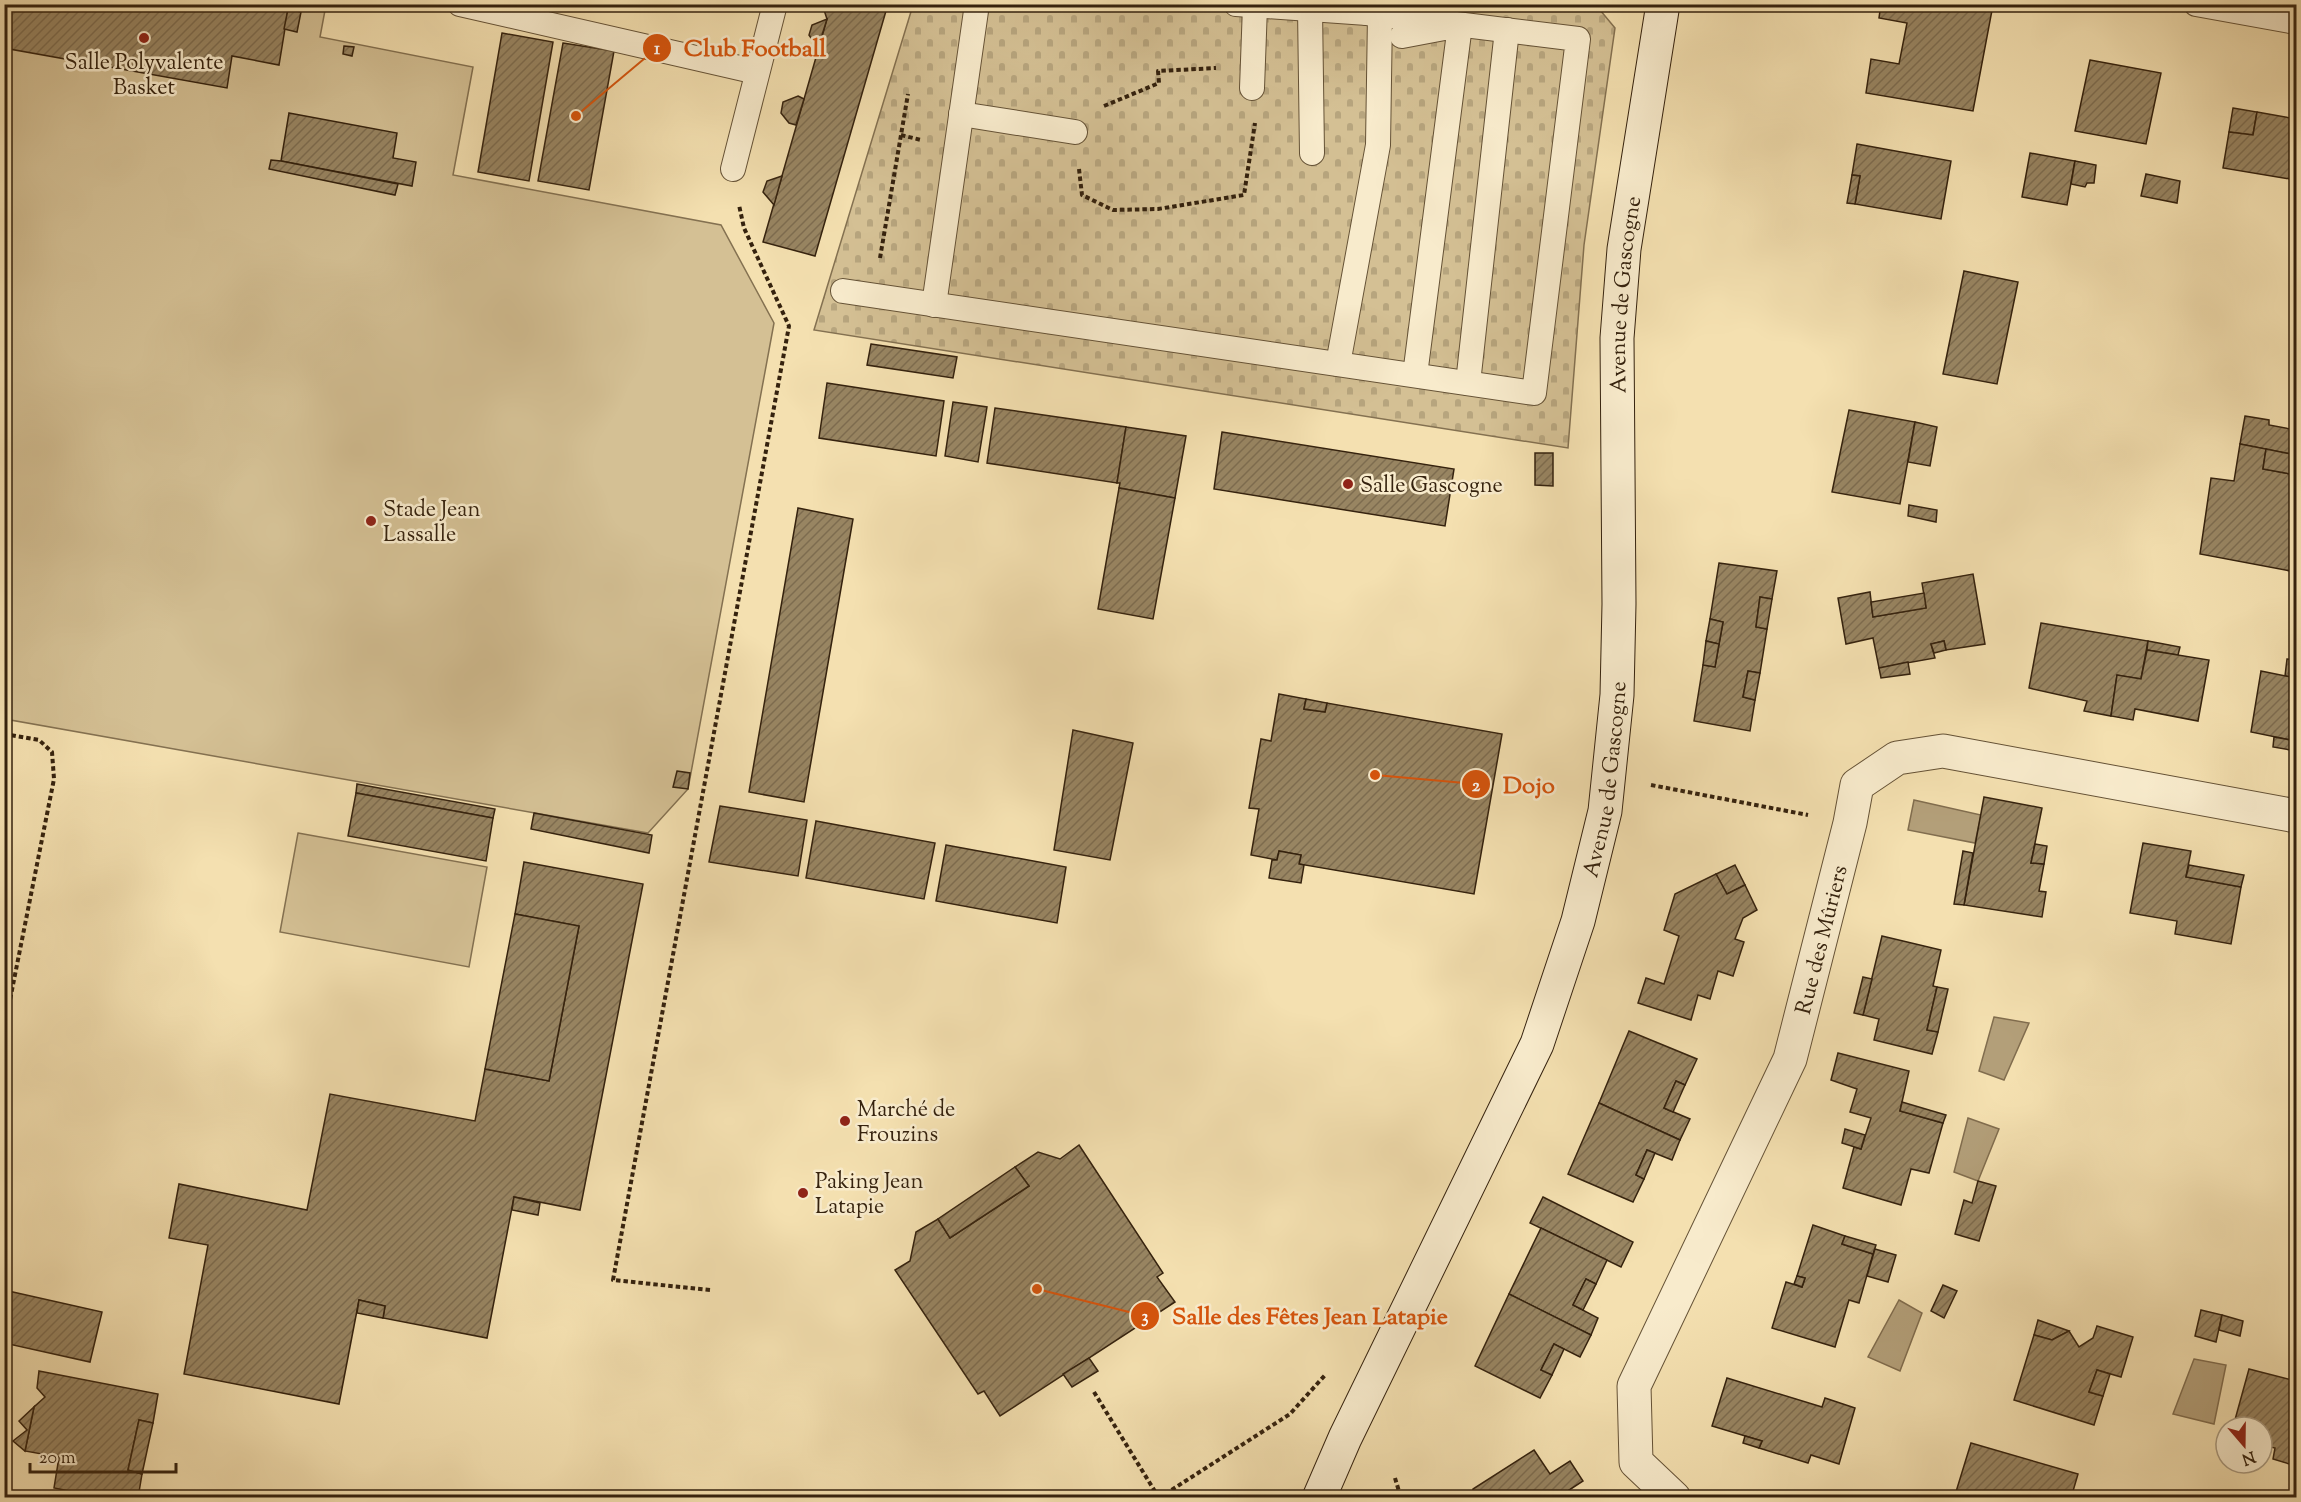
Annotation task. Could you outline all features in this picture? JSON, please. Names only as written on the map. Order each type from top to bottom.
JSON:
[{"type":"main road","name":"Avenue de Gascogne","points":[[1319,1497],[1537,1044],[1578,921],[1605,811],[1617,695],[1619,604],[1617,338],[1624,249],[1663,4]]},
{"type":"main road","name":"Rue des Mûriers","points":[[1674,1497],[1636,1462],[1635,1386],[1790,1059],[1850,823],[1857,785],[1897,758],[1942,751],[2296,816]]},
{"type":"lane","points":[[460,4],[757,72]]},
{"type":"lane","points":[[733,169],[775,4]]},
{"type":"lane","points":[[934,305],[977,4]]},
{"type":"lane","points":[[2196,4],[2296,22]]},
{"type":"lane","points":[[843,291],[1534,393],[1578,39],[1460,25],[1371,11],[1246,5],[1252,78]]},
{"type":"lane","points":[[1310,9],[1312,153]]},
{"type":"lane","points":[[1338,363],[1378,145],[1371,11]]},
{"type":"lane","points":[[1402,36],[1460,25]]},
{"type":"lane","points":[[1415,375],[1460,25]]},
{"type":"lane","points":[[1468,383],[1507,30]]},
{"type":"lane","points":[[961,114],[1075,132]]},
{"type":"path","points":[[1158,71],[1252,78],[1257,113],[1244,195],[1158,208],[1113,210],[1082,195],[1075,132],[1095,110],[1159,84],[1158,71]]},
{"type":"path","points":[[880,258],[908,94]]},
{"type":"path","points":[[710,1290],[613,1280],[789,326],[744,228],[733,169]]},
{"type":"path","points":[[4,734],[39,740],[52,752],[54,779],[4,1030]]},
{"type":"path","points":[[1647,784],[1850,823]]},
{"type":"path","points":[[1094,1392],[1159,1497],[1290,1414],[1333,1364]]},
{"type":"path","points":[[1395,1478],[1401,1497]]},
{"type":"green space","points":[[1595,4],[1615,28],[1584,245],[1568,448],[814,330],[913,5]]},
{"type":"green space","name":"Stade Jean Lassalle","points":[[4,5],[326,5],[320,37],[473,67],[453,175],[721,225],[774,323],[688,789],[648,833],[5,719]]},
{"type":"green space","points":[[298,833],[487,867],[469,967],[280,932]]},
{"type":"shaded area","points":[[1914,800],[1981,815],[1975,843],[1908,830]]},
{"type":"shaded area","points":[[1994,1017],[2029,1023],[2004,1080],[1979,1071]]},
{"type":"shaded area","points":[[1968,1118],[1999,1129],[1978,1181],[1954,1172]]},
{"type":"shaded area","points":[[1899,1300],[1922,1313],[1900,1371],[1868,1357]]},
{"type":"shaded area","points":[[2194,1359],[2226,1365],[2214,1424],[2173,1414]]},
{"type":"building","name":"Salle Polyvalente Basket","points":[[4,4],[289,4],[279,65],[232,56],[227,88],[4,48]]},
{"type":"building","points":[[822,4],[888,4],[815,256],[763,242],[827,19]]},
{"type":"building","points":[[1881,4],[1993,5],[1973,111],[1866,93],[1871,59],[1899,64],[1907,23],[1879,18]]},
{"type":"building","points":[[288,9],[301,12],[297,32],[284,29]]},
{"type":"building","points":[[827,19],[818,48],[809,35],[812,25]]},
{"type":"building","points":[[502,33],[553,42],[529,181],[478,172]]},
{"type":"building","points":[[563,43],[614,51],[589,190],[538,181]]},
{"type":"building","points":[[344,46],[354,47],[352,56],[343,54]]},
{"type":"building","points":[[2090,60],[2161,73],[2146,144],[2075,131]]},
{"type":"building","points":[[798,96],[804,99],[796,125],[789,123],[781,113],[783,102]]},
{"type":"building","points":[[2233,108],[2257,112],[2253,135],[2229,132]]},
{"type":"building","points":[[2257,112],[2296,119],[2296,180],[2223,168],[2229,132],[2253,135]]},
{"type":"building","points":[[289,113],[397,133],[393,158],[416,162],[412,186],[281,161]]},
{"type":"building","points":[[1857,144],[1951,161],[1941,219],[1855,204],[1860,176],[1852,175]]},
{"type":"building","points":[[2030,153],[2075,161],[2067,205],[2022,197]]},
{"type":"building","points":[[271,160],[398,184],[395,195],[269,169]]},
{"type":"building","points":[[2075,161],[2096,165],[2094,183],[2087,183],[2085,187],[2071,184]]},
{"type":"building","points":[[2146,174],[2180,181],[2177,203],[2141,196]]},
{"type":"building","points":[[1852,175],[1860,176],[1855,204],[1847,203]]},
{"type":"building","points":[[782,176],[774,205],[763,192],[767,181]]},
{"type":"building","points":[[1964,271],[2018,282],[1997,384],[1943,374]]},
{"type":"building","points":[[871,344],[957,357],[953,378],[867,365]]},
{"type":"building","points":[[827,383],[944,401],[936,456],[819,438]]},
{"type":"building","points":[[953,402],[987,407],[978,462],[945,456]]},
{"type":"building","points":[[995,408],[1126,427],[1117,483],[987,463]]},
{"type":"building","points":[[1849,410],[1915,422],[1900,504],[1832,492]]},
{"type":"building","points":[[2245,416],[2269,420],[2269,425],[2296,430],[2296,455],[2240,444]]},
{"type":"building","points":[[1915,422],[1937,427],[1930,466],[1908,462]]},
{"type":"building","points":[[1126,427],[1186,436],[1175,498],[1119,488],[1120,483],[1117,483]]},
{"type":"building","points":[[1222,432],[1454,469],[1445,526],[1214,489]]},
{"type":"building","points":[[2240,444],[2266,449],[2263,469],[2296,475],[2296,572],[2200,554],[2211,478],[2234,481]]},
{"type":"building","points":[[2266,449],[2296,455],[2296,475],[2263,469]]},
{"type":"building","points":[[1535,453],[1553,453],[1553,486],[1535,485]]},
{"type":"building","points":[[1119,488],[1175,498],[1153,619],[1098,609]]},
{"type":"building","points":[[1909,505],[1937,510],[1936,522],[1908,516]]},
{"type":"building","points":[[798,508],[853,519],[804,802],[749,792]]},
{"type":"building","points":[[1719,563],[1777,571],[1772,599],[1760,597],[1756,627],[1767,629],[1760,673],[1748,671],[1743,697],[1755,700],[1750,731],[1694,721],[1703,665],[1715,667],[1723,622],[1710,619]]},
{"type":"building","points":[[1973,574],[1985,644],[1946,650],[1944,641],[1931,644],[1935,658],[1879,668],[1873,638],[1846,644],[1838,598],[1870,592],[1873,617],[1926,608],[1922,583]]},
{"type":"building","points":[[1924,593],[1926,608],[1873,617],[1871,602]]},
{"type":"building","points":[[1760,597],[1772,599],[1767,629],[1756,627]]},
{"type":"building","points":[[1710,619],[1723,622],[1719,644],[1706,641]]},
{"type":"building","points":[[2041,623],[2148,641],[2141,679],[2117,675],[2111,716],[2084,711],[2087,701],[2029,688]]},
{"type":"building","points":[[1706,641],[1719,644],[1715,667],[1703,665]]},
{"type":"building","points":[[1944,641],[1946,650],[1934,653],[1931,644]]},
{"type":"building","points":[[2148,641],[2180,647],[2178,655],[2147,650]]},
{"type":"building","points":[[2147,650],[2209,660],[2198,721],[2135,709],[2133,720],[2111,716],[2117,675],[2141,679]]},
{"type":"building","points":[[2287,659],[2296,660],[2296,678],[2285,676]]},
{"type":"building","points":[[1908,662],[1910,674],[1881,678],[1879,668]]},
{"type":"building","points":[[1748,671],[1760,673],[1755,700],[1743,697]]},
{"type":"building","points":[[2261,671],[2296,678],[2296,741],[2251,732]]},
{"type":"building","points":[[1279,694],[1306,699],[1304,709],[1325,712],[1327,703],[1502,734],[1474,894],[1299,864],[1301,855],[1279,851],[1277,860],[1251,855],[1259,809],[1249,808],[1261,739],[1271,741]]},
{"type":"building","points":[[1306,699],[1327,703],[1325,712],[1304,709]]},
{"type":"building","points":[[1073,730],[1133,743],[1110,860],[1054,850]]},
{"type":"building","points":[[2274,737],[2296,741],[2296,751],[2273,747]]},
{"type":"building","points":[[677,771],[690,773],[688,789],[673,787]]},
{"type":"building","points":[[357,784],[495,809],[493,818],[356,793]]},
{"type":"building","points":[[356,793],[493,818],[486,861],[348,836]]},
{"type":"building","points":[[1984,797],[2042,808],[2031,863],[2044,864],[2039,891],[2046,892],[2042,917],[1964,905]]},
{"type":"building","points":[[720,806],[807,820],[798,876],[709,862]]},
{"type":"building","points":[[534,813],[652,835],[649,853],[531,829]]},
{"type":"building","points":[[816,821],[935,843],[924,899],[806,878]]},
{"type":"building","points":[[2143,843],[2191,851],[2186,877],[2241,887],[2231,944],[2175,934],[2177,921],[2130,913]]},
{"type":"building","points":[[2035,844],[2047,846],[2044,864],[2031,863]]},
{"type":"building","points":[[946,845],[1066,867],[1057,923],[936,901]]},
{"type":"building","points":[[1279,851],[1301,855],[1299,864],[1304,865],[1301,883],[1269,878],[1272,860],[1277,860]]},
{"type":"building","points":[[1963,851],[1973,853],[1964,905],[1954,904]]},
{"type":"building","points":[[524,862],[643,884],[580,1210],[514,1197],[487,1338],[383,1318],[385,1306],[359,1300],[339,1404],[184,1374],[208,1245],[169,1238],[179,1184],[307,1210],[330,1094],[475,1121],[485,1069],[549,1081],[579,926],[515,914]]},
{"type":"building","points":[[1735,865],[1745,885],[1727,894],[1716,874]]},
{"type":"building","points":[[2189,865],[2244,875],[2241,887],[2186,877]]},
{"type":"building","points":[[1716,874],[1727,894],[1745,885],[1757,910],[1743,918],[1735,939],[1744,942],[1733,976],[1718,971],[1710,999],[1698,995],[1691,1020],[1638,1003],[1646,978],[1664,984],[1679,936],[1664,930],[1675,894]]},
{"type":"building","points":[[515,914],[579,926],[549,1081],[485,1069]]},
{"type":"building","points":[[1882,936],[1941,950],[1933,986],[1937,987],[1927,1030],[1938,1032],[1932,1054],[1874,1040],[1879,1019],[1863,1015]]},
{"type":"building","points":[[1863,977],[1872,979],[1863,1015],[1854,1013]]},
{"type":"building","points":[[1937,987],[1948,989],[1938,1032],[1927,1030]]},
{"type":"building","points":[[1629,1031],[1697,1059],[1685,1085],[1676,1081],[1664,1108],[1690,1119],[1680,1140],[1599,1103]]},
{"type":"building","points":[[1838,1053],[1909,1071],[1900,1111],[1943,1123],[1929,1173],[1911,1169],[1901,1205],[1843,1188],[1854,1147],[1861,1149],[1871,1118],[1850,1112],[1857,1089],[1831,1080]]},
{"type":"building","points":[[1676,1081],[1685,1085],[1673,1112],[1664,1108]]},
{"type":"building","points":[[1902,1102],[1946,1115],[1943,1123],[1900,1111]]},
{"type":"building","points":[[1599,1103],[1680,1140],[1672,1160],[1647,1150],[1636,1175],[1644,1179],[1633,1202],[1568,1174]]},
{"type":"building","points":[[1845,1129],[1865,1135],[1861,1149],[1842,1143]]},
{"type":"building","points":[[1079,1145],[1163,1273],[1157,1277],[1175,1302],[1000,1416],[984,1391],[978,1394],[895,1270],[910,1261],[916,1232],[938,1219],[950,1238],[1029,1186],[1015,1167],[1038,1152],[1060,1159]]},
{"type":"building","points":[[1647,1150],[1655,1153],[1644,1179],[1636,1175]]},
{"type":"building","points":[[1015,1167],[1029,1186],[950,1238],[938,1219]]},
{"type":"building","points":[[1978,1181],[1996,1186],[1979,1241],[1955,1234],[1964,1200],[1972,1203]]},
{"type":"building","points":[[514,1197],[540,1203],[538,1215],[512,1210]]},
{"type":"building","points":[[1543,1197],[1633,1242],[1621,1267],[1530,1223]]},
{"type":"building","points":[[1813,1225],[1845,1236],[1842,1244],[1873,1254],[1859,1303],[1849,1300],[1835,1347],[1772,1328],[1786,1282],[1802,1287],[1805,1278],[1797,1276]]},
{"type":"building","points":[[1541,1228],[1607,1260],[1596,1284],[1586,1279],[1573,1305],[1598,1318],[1591,1335],[1509,1294]]},
{"type":"building","points":[[1845,1236],[1876,1245],[1873,1254],[1842,1244]]},
{"type":"building","points":[[1875,1249],[1896,1255],[1888,1282],[1867,1276]]},
{"type":"building","points":[[1797,1276],[1805,1278],[1802,1287],[1794,1284]]},
{"type":"building","points":[[1586,1279],[1596,1284],[1583,1310],[1573,1305]]},
{"type":"building","points":[[1943,1285],[1957,1291],[1944,1318],[1931,1311]]},
{"type":"building","points":[[4,1290],[102,1312],[90,1362],[4,1343]]},
{"type":"building","points":[[1509,1294],[1591,1335],[1580,1357],[1554,1344],[1541,1370],[1552,1375],[1540,1398],[1475,1366]]},
{"type":"building","points":[[359,1300],[385,1306],[383,1318],[357,1313]]},
{"type":"building","points":[[2201,1310],[2222,1315],[2216,1342],[2195,1336]]},
{"type":"building","points":[[2222,1315],[2243,1321],[2240,1336],[2219,1330]]},
{"type":"building","points":[[2038,1320],[2069,1331],[2052,1340],[2034,1335]]},
{"type":"building","points":[[2097,1326],[2133,1337],[2121,1377],[2097,1370],[2089,1392],[2103,1396],[2094,1425],[2014,1400],[2034,1335],[2052,1340],[2069,1331],[2079,1347],[2093,1338]]},
{"type":"building","points":[[1554,1344],[1564,1349],[1552,1375],[1541,1370]]},
{"type":"building","points":[[1089,1358],[1098,1371],[1072,1387],[1063,1374]]},
{"type":"building","points":[[2249,1369],[2296,1381],[2292,1393],[2296,1394],[2296,1466],[2274,1459],[2274,1415],[2236,1415]]},
{"type":"building","points":[[2097,1370],[2110,1374],[2103,1396],[2089,1392]]},
{"type":"building","points":[[39,1371],[158,1394],[153,1423],[139,1420],[128,1470],[142,1474],[138,1498],[105,1498],[54,1488],[59,1457],[25,1451],[34,1407],[45,1397],[37,1388]]},
{"type":"building","points":[[1727,1378],[1822,1407],[1825,1398],[1855,1408],[1839,1464],[1811,1455],[1808,1463],[1759,1448],[1762,1441],[1712,1426]]},
{"type":"building","points":[[34,1407],[25,1451],[13,1441],[27,1430],[19,1421]]},
{"type":"building","points":[[139,1420],[153,1423],[142,1474],[128,1470]]},
{"type":"building","points":[[1745,1436],[1762,1441],[1759,1448],[1743,1443]]},
{"type":"building","points":[[1971,1443],[2078,1474],[2071,1498],[1963,1498],[1955,1495]]},
{"type":"building","points":[[1534,1450],[1550,1474],[1570,1461],[1583,1481],[1557,1498],[1472,1498],[1473,1489]]},
{"type":"place","name":"Salle Polyvalente Basket","points":[[144,38]]},
{"type":"place","name":"Club Football","points":[[576,116]]},
{"type":"place","name":"Salle Gascogne","points":[[1348,484]]},
{"type":"place","name":"Stade Jean Lassalle","points":[[371,521]]},
{"type":"place","name":"Dojo","points":[[1375,775]]},
{"type":"place","name":"Marché de Frouzins","points":[[845,1121]]},
{"type":"place","name":"Paking Jean Latapie","points":[[803,1193]]},
{"type":"place","name":"Salle des Fêtes Jean Latapie","points":[[1037,1289]]}]
